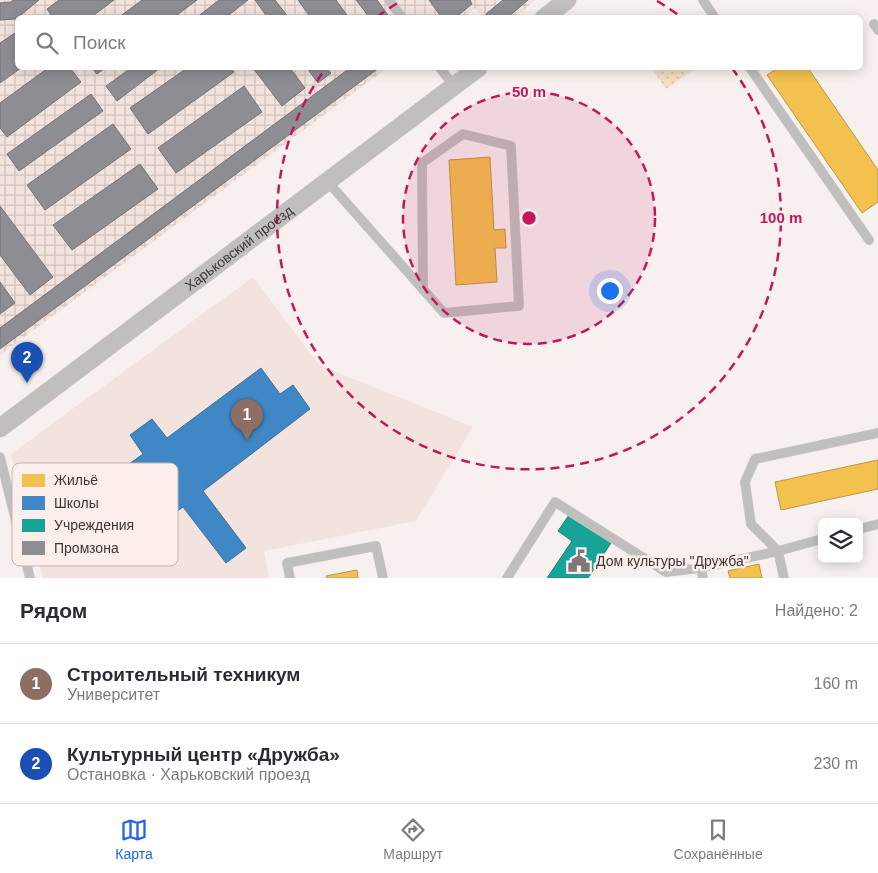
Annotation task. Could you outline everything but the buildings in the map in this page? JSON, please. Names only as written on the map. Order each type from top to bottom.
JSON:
[{"type":"street","points":[[548,15],[568,0]]},
{"type":"street","name":"Харьковский проезд","points":[[0,428],[475,70]]},
{"type":"lane","points":[[389,0],[400,15]]},
{"type":"lane","points":[[703,0],[713,15]]},
{"type":"lane","points":[[442,70],[454,86]]},
{"type":"lane","points":[[751,70],[869,240]]},
{"type":"lane","points":[[327,182],[423,290],[444,313],[520,306],[511,146],[464,134],[422,163],[423,290]]},
{"type":"lane","points":[[784,578],[778,551],[751,524],[745,482],[755,459],[878,433]]},
{"type":"lane","points":[[0,457],[12,505]]},
{"type":"lane","points":[[507,578],[555,502],[666,572],[701,568],[818,540]]},
{"type":"lane","points":[[863,528],[878,524]]},
{"type":"lane","points":[[290,578],[287,563],[376,546],[383,578]]},
{"type":"lane","points":[[701,568],[703,578]]},
{"type":"shaded area","points":[[0,0],[535,0],[518,15],[481,15],[475,8],[467,15],[15,15],[15,70],[384,70],[0,355]]},
{"type":"shaded area","points":[[652,70],[693,70],[666,89]]},
{"type":"shaded area","points":[[253,277],[319,365],[473,427],[416,521],[264,551],[269,578],[43,578],[40,566],[178,566],[178,463],[13,463],[11,454]]},
{"type":"place","name":"Культурный центр «Дружба»","points":[[27,383]]},
{"type":"place","name":"Строительный техникум","points":[[247,440]]},
{"type":"place","name":"Дом культуры \"Дружба\"","points":[[579,561]]}]
